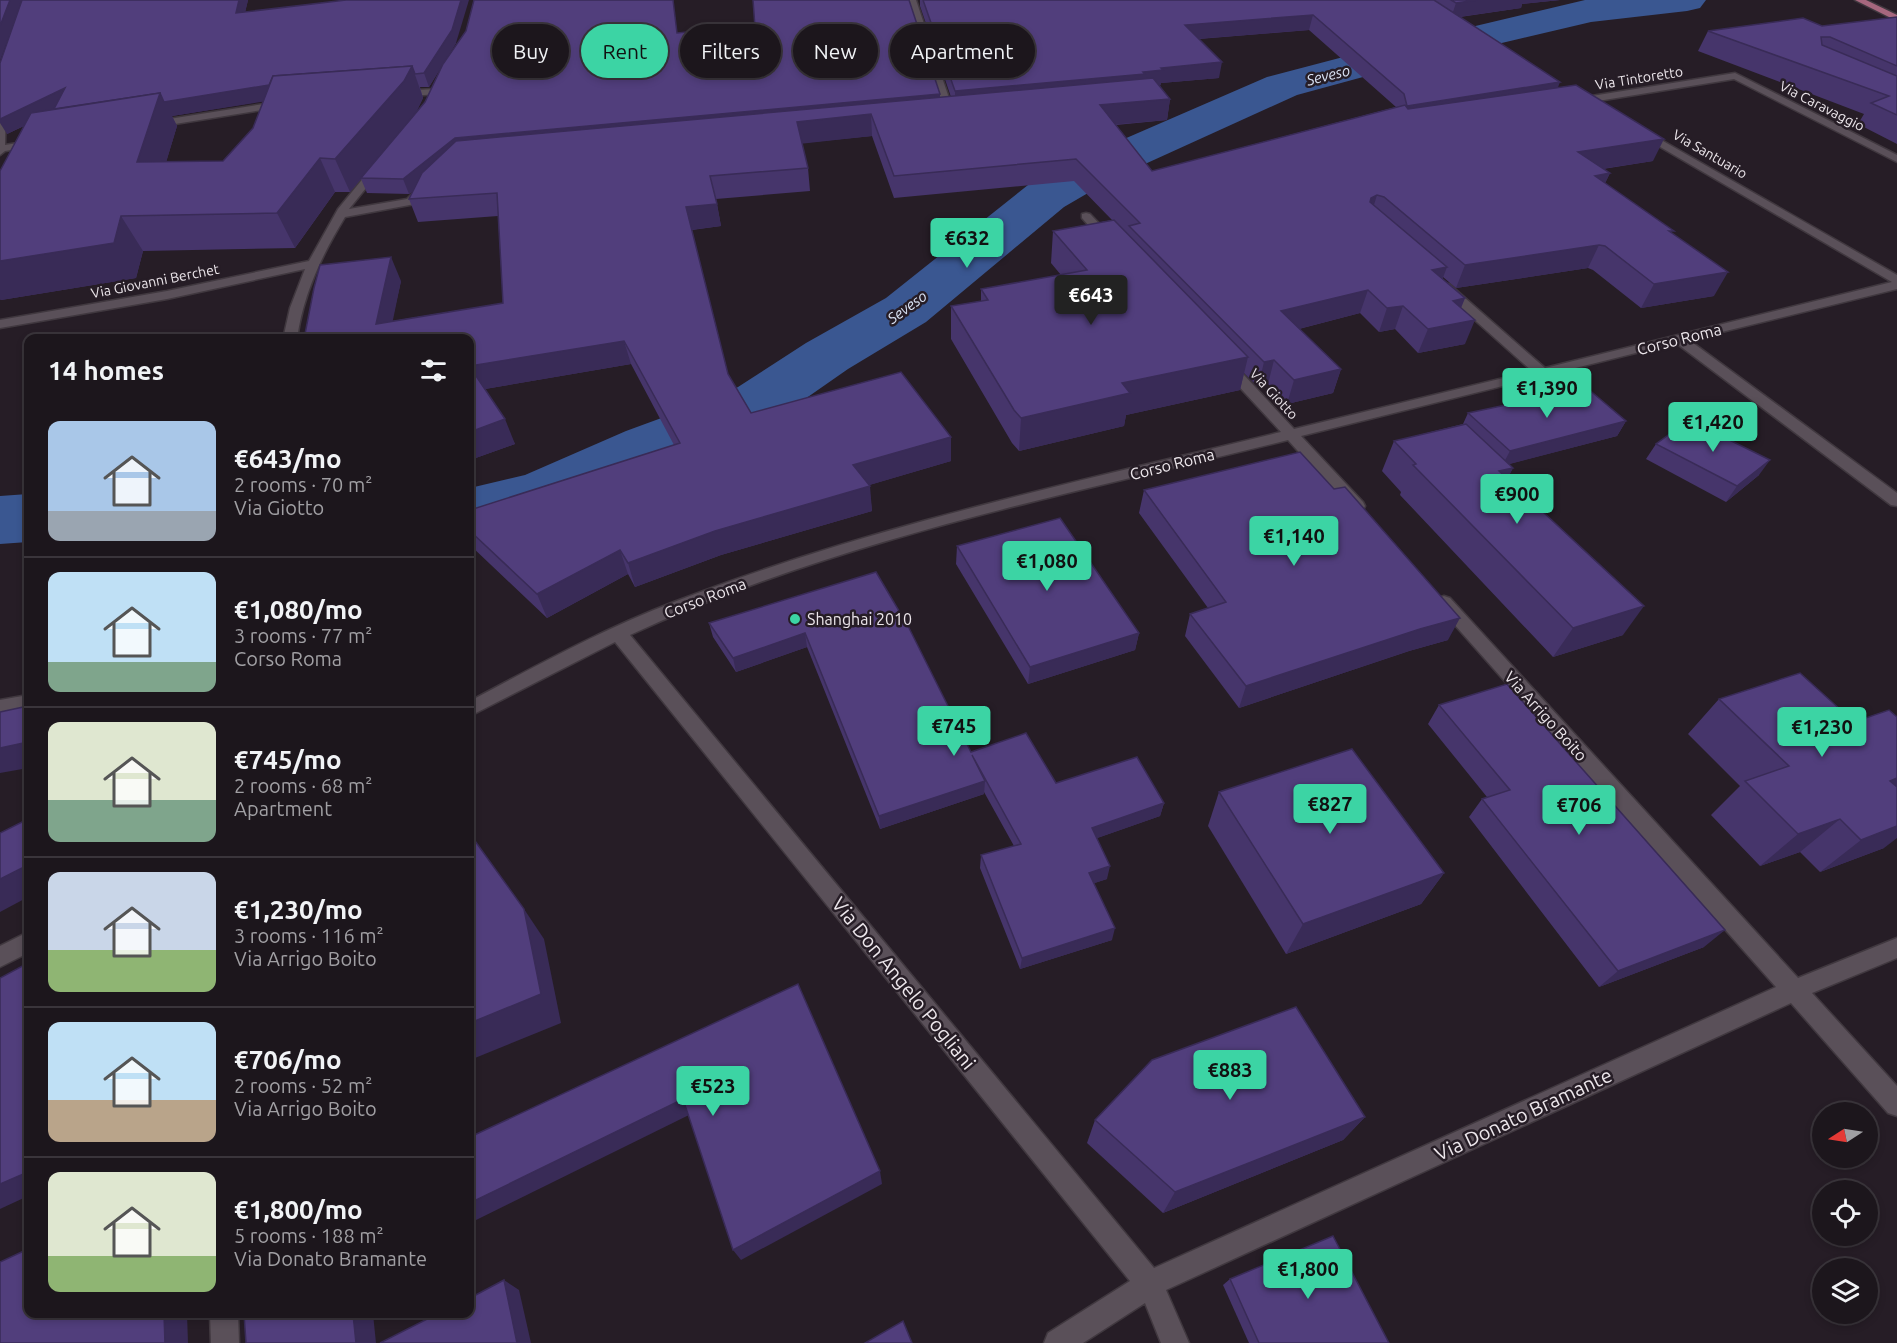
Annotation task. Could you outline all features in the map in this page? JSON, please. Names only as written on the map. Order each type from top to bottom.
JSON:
[{"type":"main road","points":[[1859,0],[1897,18]]},
{"type":"street","points":[[912,0],[949,113]]},
{"type":"street","name":"Via Tintoretto","points":[[1564,103],[1735,76]]},
{"type":"street","name":"Via Caravaggio","points":[[1735,76],[1897,159]]},
{"type":"street","points":[[1567,89],[1607,112]]},
{"type":"street","points":[[1,90],[0,150],[47,142]]},
{"type":"street","points":[[391,94],[434,92]]},
{"type":"street","points":[[139,127],[292,102]]},
{"type":"street","points":[[937,114],[961,112]]},
{"type":"street","name":"Via Santuario","points":[[1628,124],[1897,280]]},
{"type":"street","points":[[291,334],[292,320],[315,263],[341,214],[387,156]]},
{"type":"street","points":[[341,214],[411,202],[437,176]]},
{"type":"street","points":[[1086,216],[1118,250]]},
{"type":"street","name":"Via Giovanni Berchet","points":[[0,324],[167,295],[315,263]]},
{"type":"street","points":[[1431,275],[1543,373]]},
{"type":"street","name":"Corso Roma","points":[[474,707],[618,633],[679,607],[747,582],[888,537],[1897,285]]},
{"type":"street","points":[[1678,338],[1897,501]]},
{"type":"street","name":"Via Giotto","points":[[1213,351],[1292,435]]},
{"type":"street","points":[[1292,435],[1372,523]]},
{"type":"street","name":"Via Arrigo Boito","points":[[1428,584],[1897,1104]]},
{"type":"street","name":"Via Don Angelo Pogliani","points":[[618,633],[1150,1284],[1175,1343]]},
{"type":"street","points":[[0,707],[24,703]]},
{"type":"street","points":[[0,957],[24,944]]},
{"type":"street","name":"Via Donato Bramante","points":[[1058,1343],[1150,1284],[1794,990],[1897,948]]},
{"type":"street","points":[[224,1318],[225,1343]]},
{"type":"building","points":[[0,0],[10,0],[0,26]]},
{"type":"building","points":[[22,0],[239,0],[236,13],[346,0],[461,0],[452,30],[424,73],[415,74],[412,66],[273,76],[269,85],[164,102],[160,93],[54,109],[65,88],[0,119],[0,63]]},
{"type":"building","points":[[474,0],[673,0],[677,33],[680,33],[680,78],[781,78],[781,24],[755,24],[753,0],[909,0],[917,24],[890,24],[890,78],[935,78],[940,94],[455,138],[403,179],[361,178],[425,102],[443,64],[466,31]]},
{"type":"building","points":[[923,0],[1434,0],[1560,82],[1407,106],[1404,94],[1313,15],[1185,25],[1222,62],[1161,68],[1163,70],[1143,72],[1145,74],[955,91],[950,78],[1035,78],[1035,24],[931,24]]},
{"type":"building","points":[[1451,0],[1477,0],[1456,3]]},
{"type":"building","points":[[1897,17],[1897,66],[1830,37],[1821,37],[1822,45],[1897,76],[1897,115],[1871,103],[1889,96],[1708,31],[1803,18],[1822,26]]},
{"type":"building","points":[[412,66],[404,81],[335,159],[320,158],[277,213],[121,216],[114,243],[0,261],[0,171],[31,113],[160,93],[137,162],[223,161],[253,128],[273,76]]},
{"type":"building","points":[[1153,78],[1170,99],[1100,105],[1152,171],[1405,105],[1408,109],[1576,85],[1664,139],[1578,152],[1610,173],[1595,176],[1728,272],[1654,284],[1605,246],[1599,245],[1465,265],[1384,197],[1377,195],[1371,198],[1370,202],[1447,267],[1432,270],[1465,298],[1453,301],[1475,320],[1428,329],[1403,306],[1387,308],[1368,290],[1281,311],[1341,369],[1294,380],[1274,360],[1264,362],[1129,226],[1140,223],[1076,159],[894,176],[871,114],[797,122],[808,168],[710,176],[717,204],[686,207],[728,374],[751,413],[901,372],[951,437],[853,465],[870,486],[715,531],[628,563],[620,550],[537,594],[474,535],[474,509],[680,443],[624,341],[474,365],[474,334],[305,334],[320,265],[391,257],[376,324],[503,303],[497,193],[409,199],[422,173],[456,141]]},
{"type":"building","points":[[1114,220],[1248,357],[1122,383],[1130,393],[1021,418],[951,306],[988,300],[981,289],[1087,270],[1053,231]]},
{"type":"building","points":[[474,373],[505,419],[474,431]]},
{"type":"building","points":[[1587,388],[1626,421],[1510,451],[1468,413]]},
{"type":"building","points":[[1689,420],[1770,460],[1737,486],[1656,444]]},
{"type":"building","points":[[1466,424],[1513,468],[1499,471],[1644,606],[1573,628],[1413,465],[1416,464],[1394,441]]},
{"type":"building","points":[[1300,452],[1334,489],[1345,487],[1460,618],[1246,686],[1190,614],[1226,602],[1144,490]]},
{"type":"building","points":[[1060,518],[1139,633],[1030,667],[957,546]]},
{"type":"building","points":[[876,572],[908,626],[971,752],[1026,733],[1056,783],[1137,757],[1164,803],[1092,828],[1110,866],[1089,873],[1115,928],[1022,958],[981,855],[1021,844],[972,755],[985,781],[879,816],[805,633],[733,658],[709,623]]},
{"type":"building","points":[[1800,673],[1854,722],[1889,710],[1897,717],[1897,778],[1890,781],[1897,787],[1897,826],[1861,840],[1840,819],[1798,834],[1745,781],[1789,766],[1719,699]]},
{"type":"building","points":[[1507,684],[1725,930],[1618,971],[1482,799],[1510,790],[1439,705]]},
{"type":"building","points":[[24,707],[24,743],[0,748],[0,712]]},
{"type":"building","points":[[1352,749],[1444,873],[1303,924],[1219,792]]},
{"type":"building","points":[[24,821],[24,867],[0,879],[0,833]]},
{"type":"building","points":[[474,840],[524,909],[541,994],[474,1021]]},
{"type":"building","points":[[24,965],[24,1174],[0,1184],[0,978]]},
{"type":"building","points":[[798,984],[880,1171],[733,1250],[683,1099],[474,1201],[474,1135]]},
{"type":"building","points":[[1296,1007],[1365,1117],[1175,1192],[1095,1120],[1152,1060]]},
{"type":"building","points":[[1333,1236],[1389,1343],[1259,1343],[1230,1279]]},
{"type":"building","points":[[24,1251],[24,1318],[164,1318],[165,1343],[0,1343],[0,1262]]},
{"type":"building","points":[[504,1280],[517,1343],[380,1343],[429,1318],[474,1318],[474,1296]]},
{"type":"building","points":[[244,1318],[353,1318],[356,1343],[246,1343]]},
{"type":"building","points":[[903,1321],[912,1343],[865,1343]]},
{"type":"waterway","name":"Seveso","points":[[1481,37],[1591,10],[1687,0]]},
{"type":"waterway","name":"Seveso","points":[[474,511],[524,500],[550,491],[650,446],[739,412],[760,401],[827,356],[906,310],[1046,196],[1095,169],[1282,86],[1389,57],[1460,42]]},
{"type":"waterway","name":"Seveso","points":[[0,520],[24,518]]},
{"type":"place","name":"Shanghai 2010","points":[[795,619]]}]
